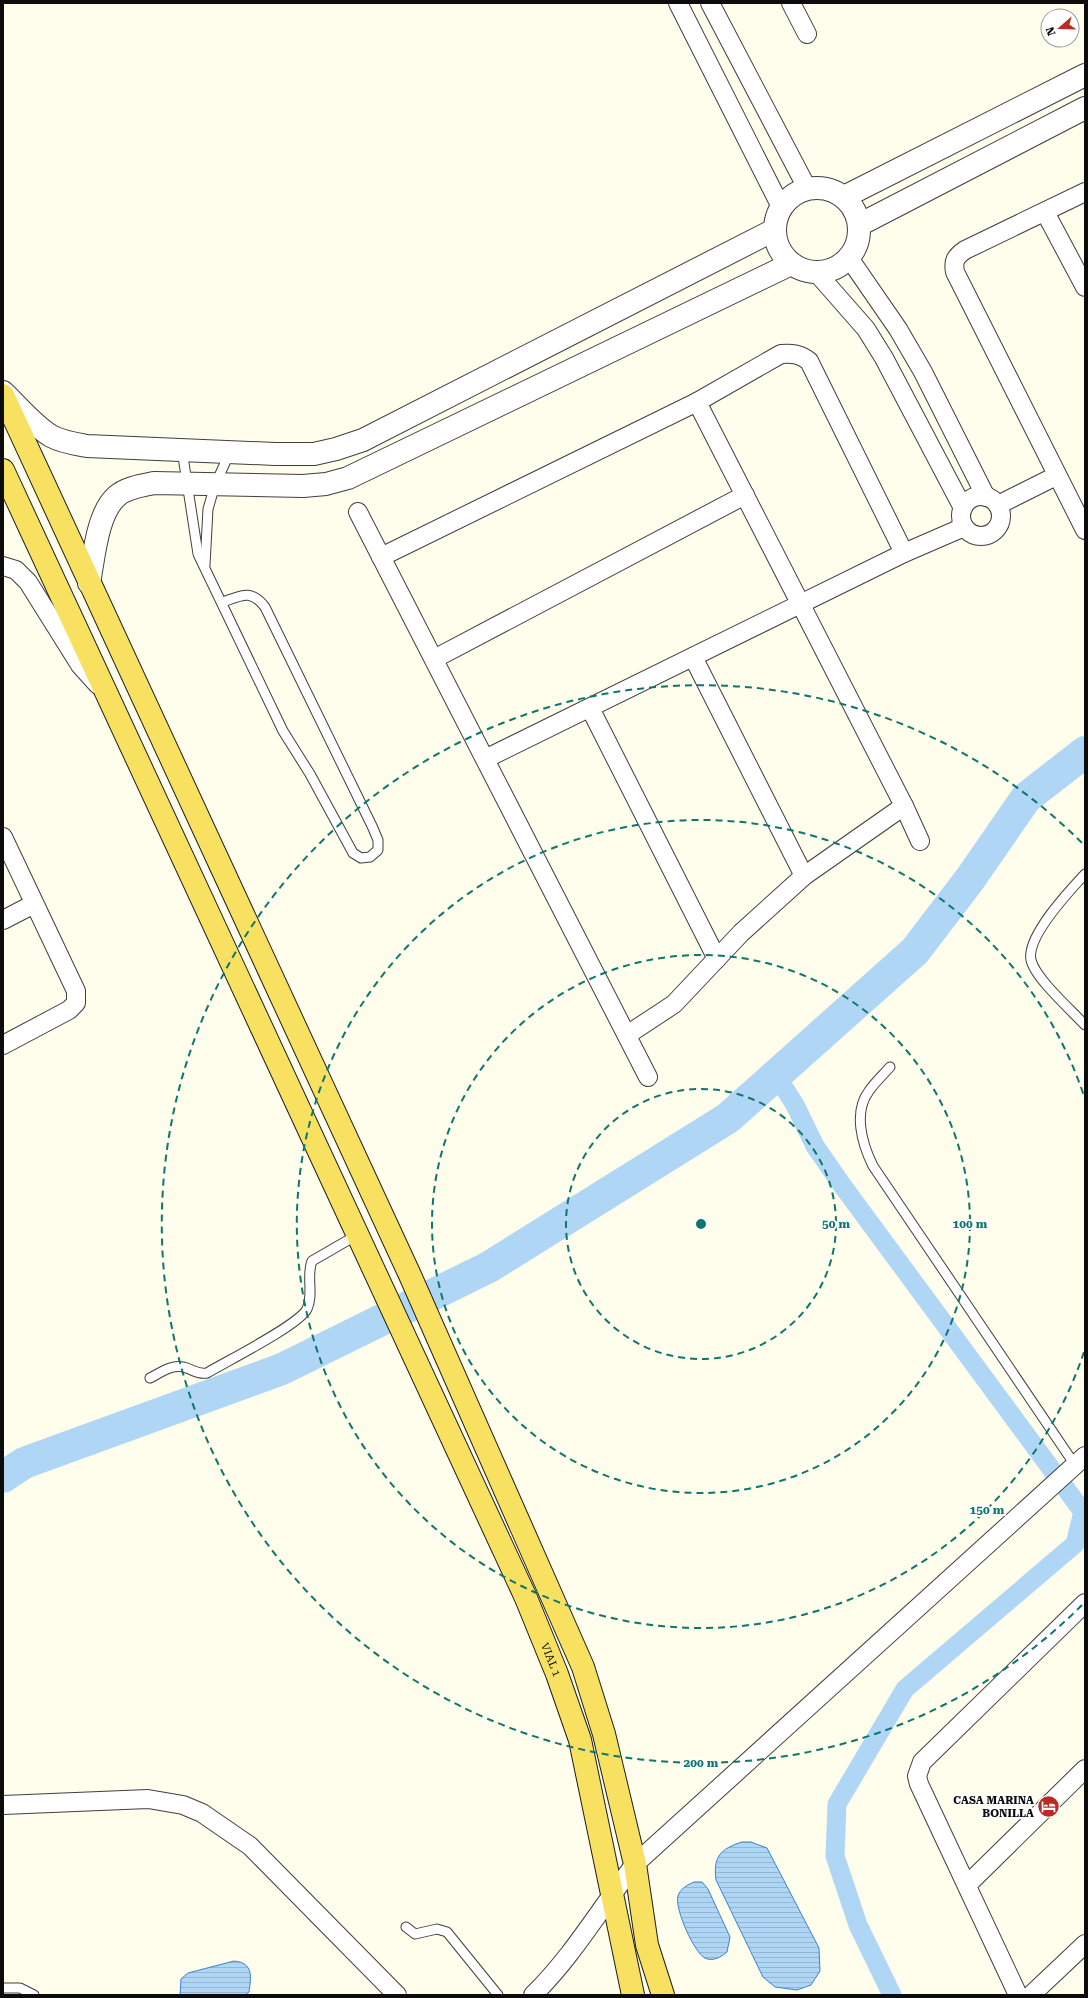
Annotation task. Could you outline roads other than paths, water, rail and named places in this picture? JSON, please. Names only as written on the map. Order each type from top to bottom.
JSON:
[{"type":"main road","points":[[3,395],[409,1273],[583,1667],[604,1734],[635,1864],[647,1945],[663,1995]]},
{"type":"main road","name":"VIAL 1","points":[[3,470],[526,1598],[557,1674],[580,1740],[633,1995]]},
{"type":"street","points":[[678,3],[781,207]]},
{"type":"street","points":[[791,3],[807,34]]},
{"type":"street","points":[[688,22],[712,6],[807,188]]},
{"type":"street","points":[[720,85],[746,72]]},
{"type":"street","points":[[844,197],[1085,75]]},
{"type":"street","points":[[859,226],[1085,108]]},
{"type":"street","points":[[820,187],[833,190],[844,197],[857,215],[859,226],[859,237],[849,258],[840,266],[828,271],[807,272],[791,264],[782,254],[776,243],[774,230],[776,218],[781,207],[788,198],[807,188],[820,187]]},
{"type":"street","points":[[1085,192],[965,250],[957,256],[953,263],[955,272],[1056,476],[1085,530]]},
{"type":"street","points":[[1046,212],[1085,287]]},
{"type":"street","points":[[3,392],[38,426],[52,436],[68,442],[88,446],[314,454],[336,449],[363,440],[774,230]]},
{"type":"street","points":[[849,258],[909,348],[953,430],[992,501],[1001,518],[1000,525],[995,531],[982,536],[969,532],[964,527],[962,514],[963,508],[972,498],[992,501],[1056,476]]},
{"type":"street","points":[[89,583],[101,522],[108,505],[118,495],[133,487],[154,483],[303,486],[326,484],[348,478],[791,264]]},
{"type":"street","points":[[816,272],[866,329],[884,358],[963,508]]},
{"type":"street","points":[[382,557],[697,402],[781,354],[793,354],[803,357],[809,361],[904,553]]},
{"type":"street","points":[[697,402],[904,806],[920,841]]},
{"type":"street","points":[[928,442],[953,430]]},
{"type":"street","points":[[434,659],[745,495]]},
{"type":"street","points":[[358,512],[648,1077]]},
{"type":"street","points":[[485,760],[904,553],[964,527]]},
{"type":"street","points":[[3,566],[16,570],[28,582],[80,665],[106,693]]},
{"type":"street","points":[[693,657],[804,876]]},
{"type":"street","points":[[590,708],[717,958]]},
{"type":"street","points":[[627,1035],[674,1004],[761,913],[804,876],[904,806]]},
{"type":"street","points":[[3,837],[76,992],[76,1003],[69,1010],[3,1045]]},
{"type":"street","points":[[3,920],[34,904]]},
{"type":"street","points":[[534,1995],[552,1977],[611,1894],[635,1864],[1080,1461]]},
{"type":"street","points":[[1018,1995],[919,1784],[917,1776],[922,1762],[1085,1603]]},
{"type":"street","points":[[967,1885],[1085,1769]]},
{"type":"street","points":[[3,1805],[148,1799],[183,1805],[202,1813],[250,1846],[398,1995]]},
{"type":"street","points":[[1031,1995],[1085,1944]]},
{"type":"lane","points":[[182,450],[198,554],[223,602],[283,731],[310,774],[346,842],[353,853],[361,858],[370,857],[378,850],[378,840],[265,607],[258,598],[250,595],[242,595],[223,602]]},
{"type":"lane","points":[[205,566],[208,509],[214,485],[230,452]]},
{"type":"lane","points":[[1085,874],[1062,900],[1037,935],[1031,948],[1030,959],[1034,968],[1042,979],[1085,1025]]},
{"type":"lane","points":[[890,1067],[868,1092],[862,1106],[861,1125],[866,1152],[873,1166],[1080,1461]]},
{"type":"lane","points":[[150,1378],[178,1366],[184,1367],[196,1373],[208,1373],[295,1322],[303,1314],[310,1298],[309,1267],[312,1261],[357,1235]]},
{"type":"lane","points":[[406,1927],[410,1932],[415,1934],[437,1929],[447,1932],[498,1995]]},
{"type":"lane","points":[[3,1988],[20,1988],[34,1995]]},
{"type":"water","points":[[742,1842],[751,1842],[767,1848],[819,1948],[820,1971],[811,1985],[797,1990],[775,1987],[763,1977],[716,1880],[716,1865],[720,1855],[728,1848]]},
{"type":"water","points":[[694,1882],[702,1882],[708,1889],[730,1937],[727,1952],[714,1959],[705,1958],[696,1948],[686,1929],[679,1910],[678,1896],[680,1891]]},
{"type":"water","points":[[234,1961],[245,1965],[250,1972],[249,1992],[245,1995],[180,1995],[181,1979],[188,1973]]},
{"type":"waterway","points":[[3,1477],[24,1463],[282,1369],[489,1267],[728,1118],[915,951],[970,879],[1026,798],[1085,752]]},
{"type":"waterway","points":[[776,1075],[795,1105],[815,1146],[842,1185],[1083,1512],[1075,1544],[905,1689],[837,1804],[835,1856],[858,1925],[892,1995]]},
{"type":"place","name":"CASA MARINA BONILLA","points":[[1049,1806]]}]
